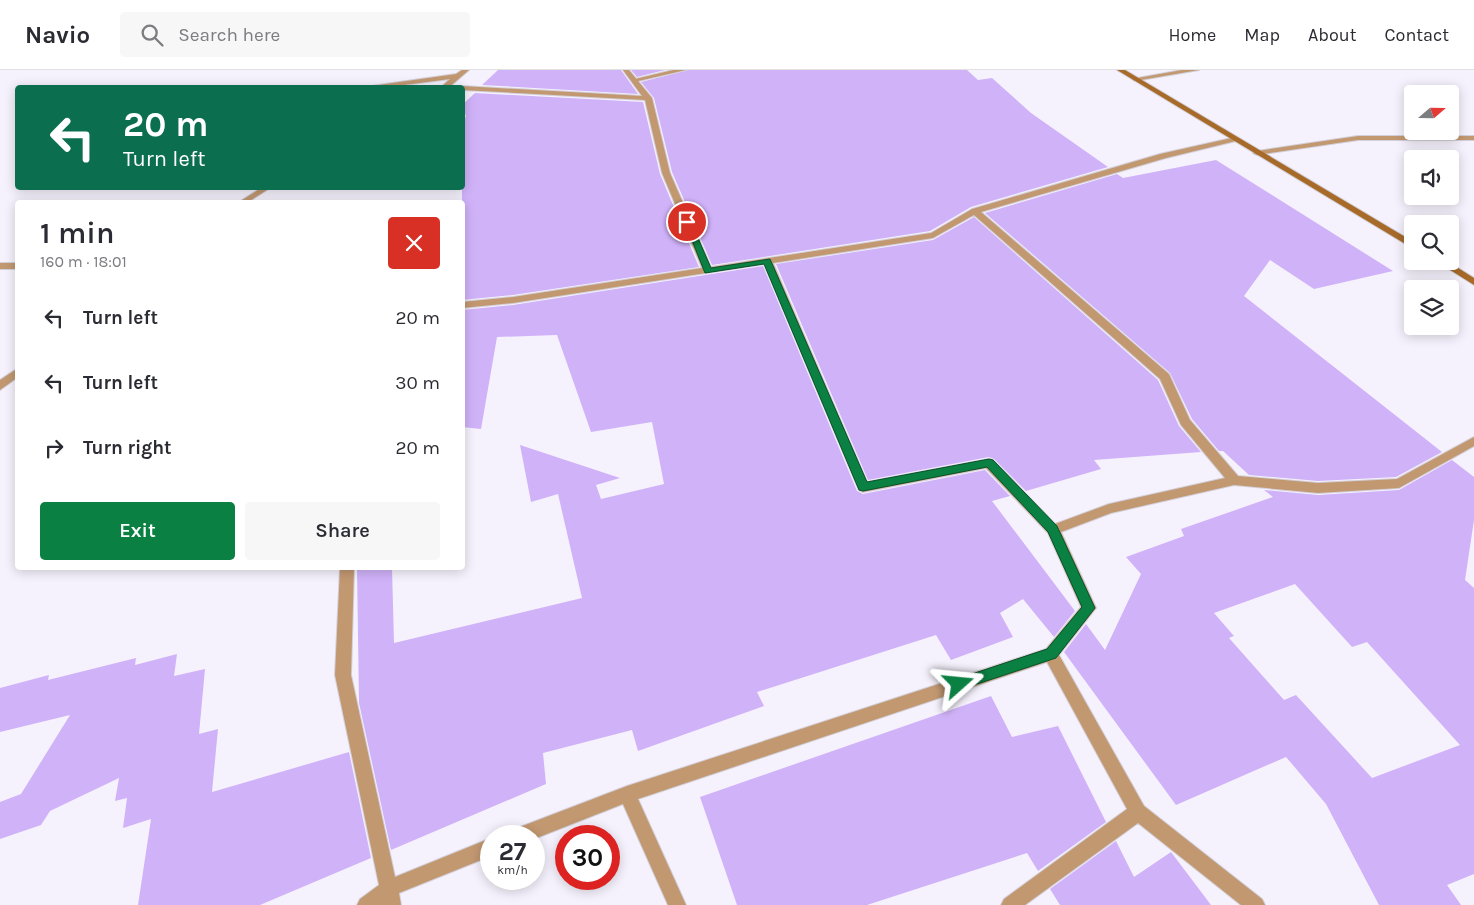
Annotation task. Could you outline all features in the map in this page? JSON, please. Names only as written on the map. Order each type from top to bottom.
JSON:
[{"type":"main road","points":[[1120,70],[1404,240]]},
{"type":"main road","points":[[1455,270],[1474,282]]},
{"type":"street","points":[[447,85],[466,70]]},
{"type":"street","points":[[626,70],[648,98],[666,173],[708,271]]},
{"type":"street","points":[[634,80],[683,70]]},
{"type":"street","points":[[1135,80],[1196,70]]},
{"type":"street","points":[[384,85],[458,76]]},
{"type":"street","points":[[465,88],[648,98]]},
{"type":"street","points":[[465,305],[513,300],[933,236],[975,211],[1163,156],[1233,138]]},
{"type":"street","points":[[1257,153],[1358,138],[1474,138]]},
{"type":"street","points":[[246,200],[263,190]]},
{"type":"street","points":[[975,211],[1165,377],[1185,422],[1234,480]]},
{"type":"street","points":[[545,826],[627,794],[1051,654],[1089,608],[1053,530],[989,463],[863,487],[767,260]]},
{"type":"street","points":[[0,266],[15,266]]},
{"type":"street","points":[[0,386],[15,374]]},
{"type":"street","points":[[1053,530],[1110,509],[1234,480],[1318,488],[1399,483],[1474,441]]},
{"type":"street","points":[[348,570],[342,675],[390,896]]},
{"type":"street","points":[[1051,654],[1138,812],[1256,905]]},
{"type":"street","points":[[627,794],[676,905]]},
{"type":"street","points":[[1010,905],[1138,812]]},
{"type":"street","points":[[366,905],[390,896],[480,852]]},
{"type":"building","points":[[498,70],[621,70],[638,94],[482,85]]},
{"type":"building","points":[[631,70],[665,70],[637,77]]},
{"type":"building","points":[[688,70],[967,70],[978,80],[992,78],[1031,113],[1108,167],[971,207],[930,231],[712,265],[672,172],[654,98],[641,82]]},
{"type":"building","points":[[475,93],[643,102],[660,174],[699,267],[513,295],[465,300],[465,200],[462,200],[462,190],[465,190],[465,102]]},
{"type":"building","points":[[1216,160],[1393,271],[1314,289],[1270,260],[1244,296],[1442,452],[1396,477],[1318,481],[1249,475],[1223,451],[1219,451],[1192,419],[1170,373],[985,213],[1117,174],[1123,178]]},
{"type":"building","points":[[974,217],[1158,380],[1179,426],[1201,452],[1094,460],[1101,469],[1026,491],[994,459],[989,457],[868,480],[776,264],[933,240]]},
{"type":"building","points":[[763,266],[857,491],[863,494],[985,470],[1010,496],[992,501],[1075,611],[1054,637],[1023,599],[1000,613],[1013,637],[951,660],[936,635],[757,692],[764,706],[638,751],[632,730],[543,753],[546,784],[391,850],[359,703],[357,570],[392,570],[394,643],[582,598],[558,494],[531,502],[520,445],[620,478],[596,485],[601,499],[664,484],[652,422],[591,432],[557,335],[497,337],[481,429],[465,427],[465,310],[513,305]]},
{"type":"building","points":[[1452,460],[1474,477],[1474,520],[1465,580],[1474,588],[1474,874],[1447,885],[1461,905],[1379,905],[1326,804],[1286,757],[1176,805],[1064,652],[1086,624],[1105,650],[1141,574],[1126,557],[1184,536],[1181,529],[1273,497],[1264,490],[1318,495],[1399,490]],"holes":[[[1295,584],[1352,647],[1367,642],[1460,745],[1372,778],[1296,695],[1284,700],[1229,638],[1234,636],[1214,613]]]},
{"type":"building","points":[[177,654],[174,676],[205,669],[199,734],[218,729],[212,792],[349,752],[371,858],[260,905],[138,905],[151,819],[123,828],[127,798],[115,801],[119,778],[50,811],[41,825],[0,839],[0,802],[21,794],[70,715],[0,732],[0,688],[49,675],[48,680],[136,658],[135,665]]},
{"type":"building","points":[[991,696],[1012,737],[1058,726],[1106,822],[1038,871],[1027,853],[867,905],[737,905],[700,797]]},
{"type":"building","points":[[1116,841],[1134,877],[1171,852],[1211,905],[1060,905],[1050,889]]},
{"type":"route","points":[[687,222],[708,271],[767,260],[863,487],[989,463],[1053,530],[1089,608],[1051,654],[959,684]]}]
